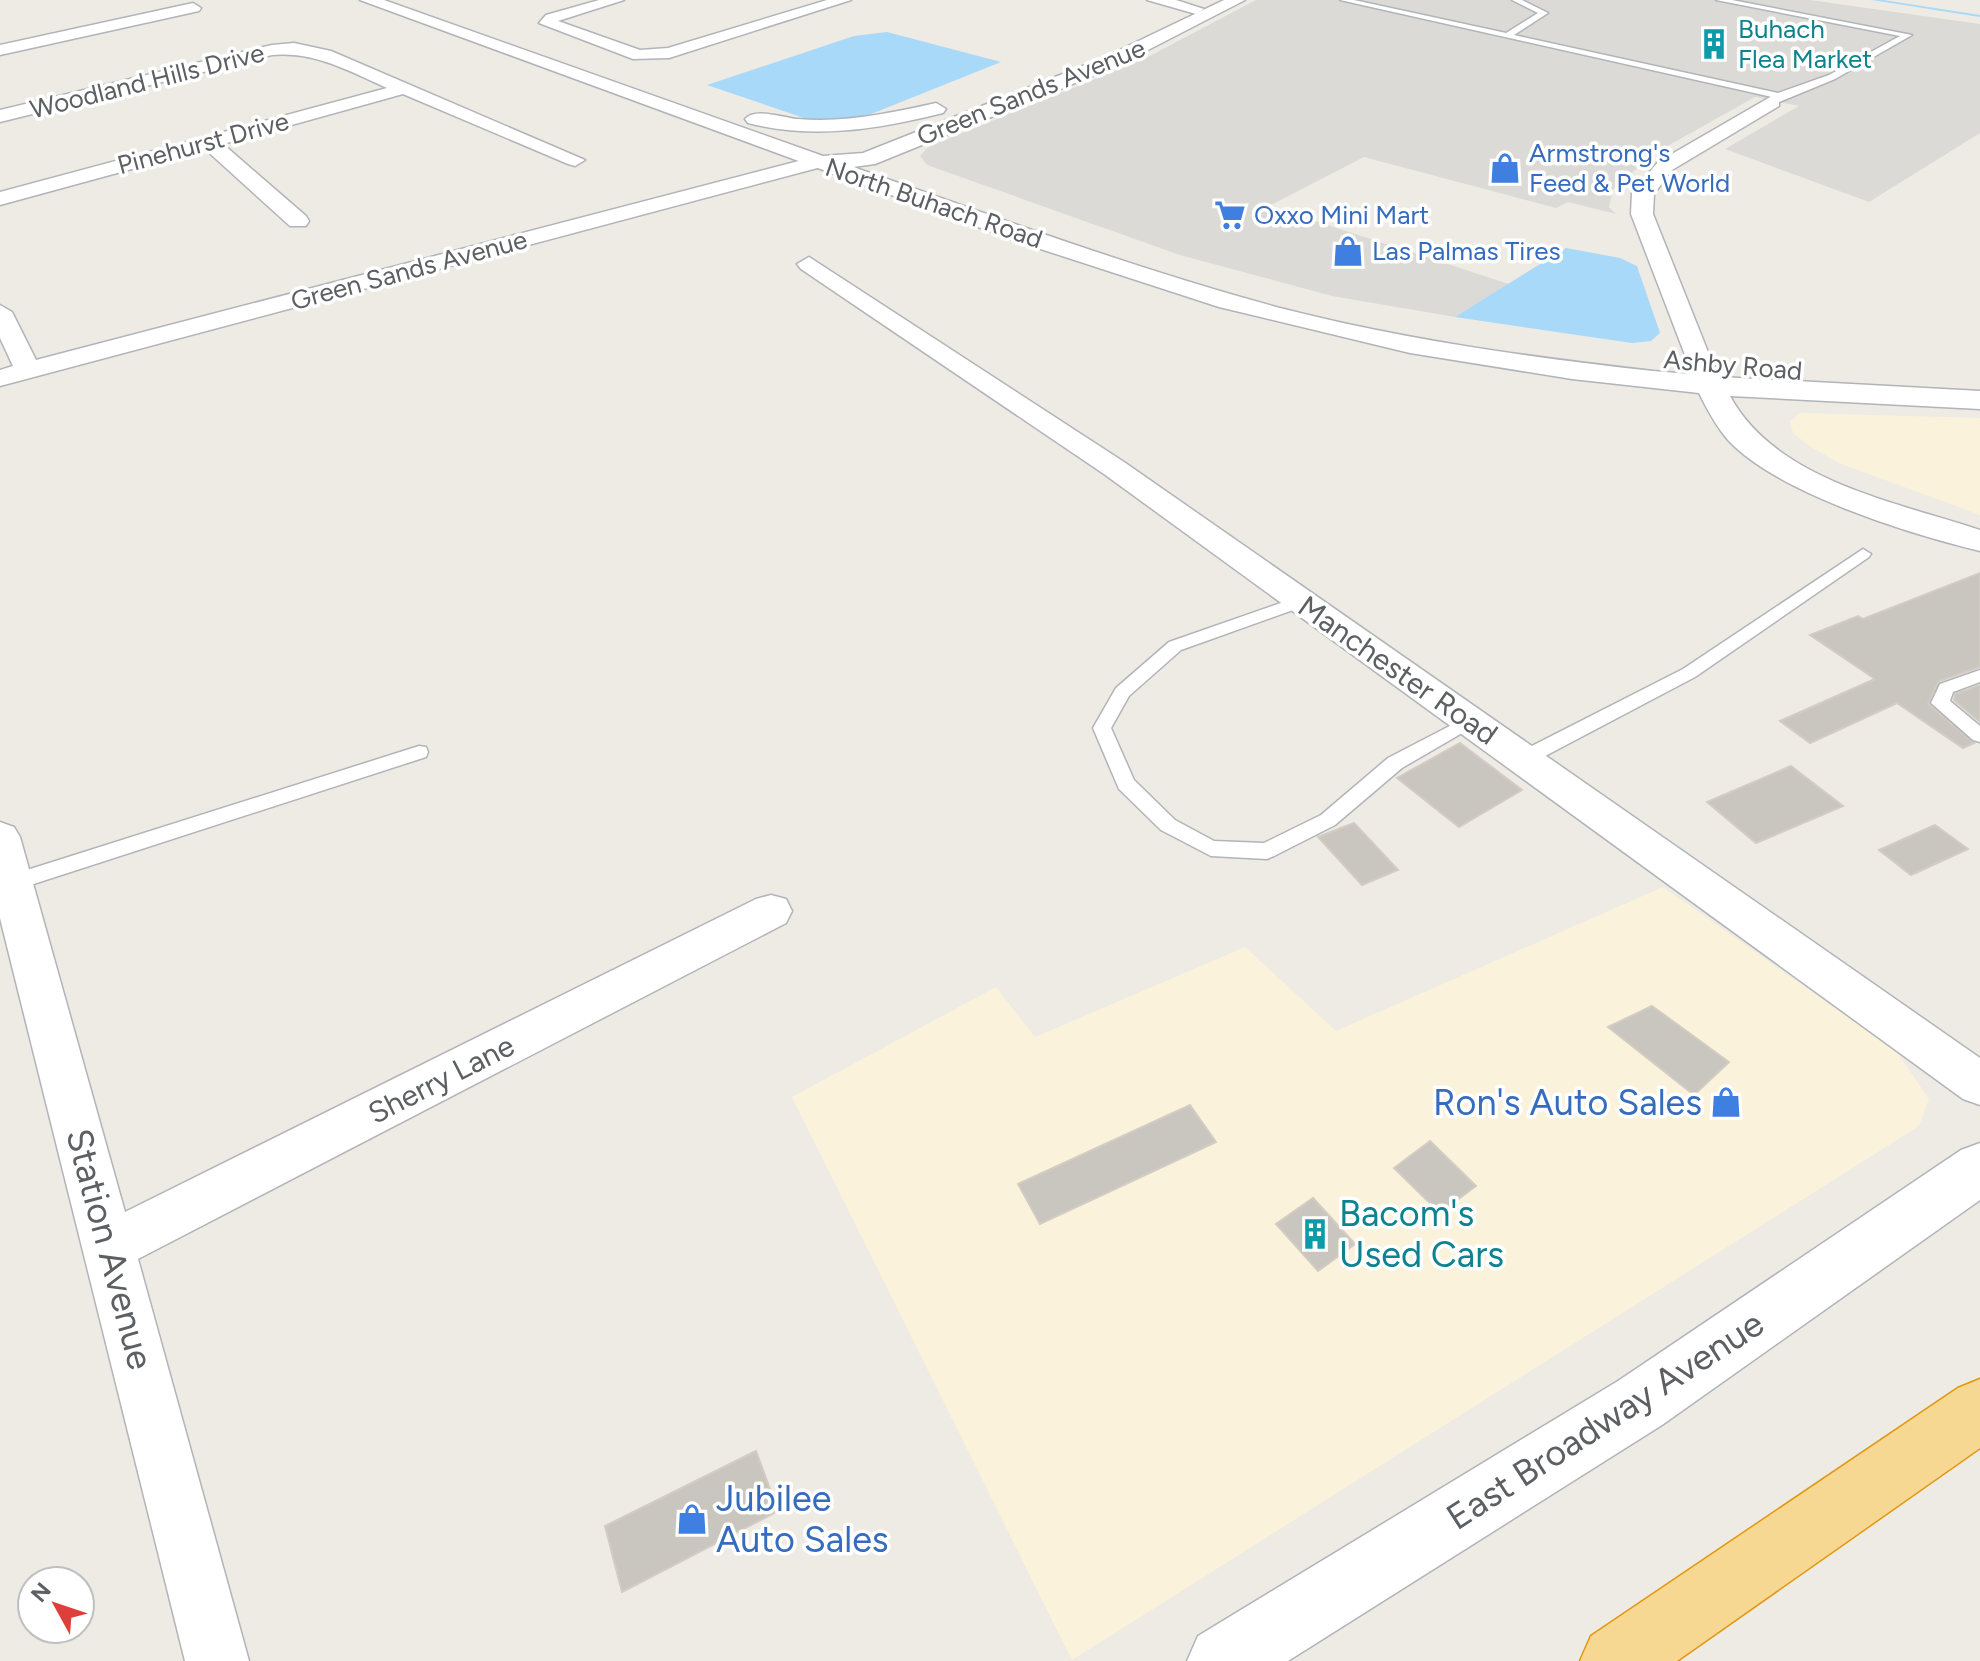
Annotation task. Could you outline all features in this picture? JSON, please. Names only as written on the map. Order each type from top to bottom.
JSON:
[{"type":"highway","points":[[1616,1661],[1980,1410]]},
{"type":"main road","name":"North Buhach Road","points":[[368,0],[829,156],[867,159],[1194,270],[1314,301],[1488,335]]},
{"type":"main road","name":"North Buhach Road","points":[[407,0],[734,114],[829,156],[1076,253],[1218,298],[1330,328],[1514,362]]},
{"type":"main road","name":"Green Sands Avenue","points":[[829,156],[1219,0]]},
{"type":"main road","name":"Green Sands Avenue","points":[[867,159],[1110,62],[1237,0]]},
{"type":"main road","points":[[734,114],[801,127],[839,128],[946,107]]},
{"type":"main road","points":[[1076,253],[1112,255],[1174,272],[1194,270]]},
{"type":"main road","name":"Ashby Road","points":[[1488,335],[1705,373],[1796,372],[1980,380]]},
{"type":"main road","name":"Ashby Road","points":[[1514,362],[1705,373],[1980,400]]},
{"type":"main road","points":[[1705,373],[1739,433],[1762,453],[1838,491],[1980,541]]},
{"type":"main road","name":"East Broadway Avenue","points":[[1223,1661],[1640,1403],[1980,1168]]},
{"type":"street","points":[[616,0],[552,18],[547,23],[639,55],[669,53],[843,0]]},
{"type":"street","points":[[1155,0],[1196,9]]},
{"type":"street","points":[[0,50],[193,8]]},
{"type":"street","name":"Woodland Hills Drive","points":[[0,116],[272,50],[294,48],[325,55],[406,88]]},
{"type":"street","points":[[406,88],[575,160]]},
{"type":"street","name":"Pinehurst Drive","points":[[0,199],[406,88]]},
{"type":"street","points":[[1705,373],[1642,214],[1643,193],[1665,166],[1776,99]]},
{"type":"street","points":[[209,142],[298,221]]},
{"type":"street","name":"Green Sands Avenue","points":[[0,378],[829,156]]},
{"type":"street","name":"Manchester Road","points":[[809,264],[1114,468],[1980,1084]]},
{"type":"street","points":[[0,312],[28,370]]},
{"type":"street","name":"Station Avenue","points":[[6,860],[111,1246],[217,1661]]},
{"type":"street","name":"Sherry Lane","points":[[111,1246],[771,911]]},
{"type":"lane","points":[[1344,0],[1367,2],[1776,99],[1832,77],[1908,35],[1720,0]]},
{"type":"lane","points":[[1507,36],[1544,13],[1516,0]]},
{"type":"lane","points":[[1523,759],[1689,673],[1863,554]]},
{"type":"lane","points":[[1301,601],[1175,646],[1122,692],[1102,728],[1126,784],[1168,825],[1211,848],[1267,851],[1328,820],[1395,763],[1472,722]]},
{"type":"lane","points":[[1980,676],[1946,688],[1940,703],[1980,736]]},
{"type":"lane","points":[[6,860],[419,752]]},
{"type":"shaded area","points":[[1256,0],[1810,0],[1980,24],[1980,133],[1869,202],[1725,149],[1799,106],[1755,97],[1648,157],[1613,189],[1609,207],[1616,214],[1568,202],[1556,208],[1364,157],[1269,206],[1509,284],[1455,317],[1332,296],[1180,255],[927,165],[920,156],[928,147],[1144,59]]},
{"type":"shaded area","points":[[1800,413],[1980,418],[1980,515],[1839,463],[1809,446],[1793,433],[1790,421]]},
{"type":"shaded area","points":[[1663,887],[1896,1051],[1929,1099],[1919,1126],[1072,1660],[792,1097],[996,987],[1035,1037],[1245,947],[1336,1031]]},
{"type":"water","points":[[887,32],[1001,62],[856,120],[810,120],[707,85],[854,36]]},
{"type":"water","points":[[1566,248],[1620,258],[1637,266],[1660,333],[1651,341],[1632,343],[1455,317]]},
{"type":"building","points":[[1980,573],[1980,667],[1939,681],[1928,704],[1974,743],[1963,748],[1897,703],[1810,743],[1780,721],[1875,679],[1810,635],[1858,616],[1863,619]]},
{"type":"building","points":[[1980,685],[1980,722],[1954,700],[1955,694]]},
{"type":"building","points":[[1460,743],[1522,790],[1459,827],[1397,778]]},
{"type":"building","points":[[1791,766],[1843,806],[1756,843],[1707,802]]},
{"type":"building","points":[[1354,823],[1398,870],[1362,885],[1318,837]]},
{"type":"building","points":[[1935,825],[1968,849],[1911,875],[1879,850]]},
{"type":"building","name":"Ron's Auto Sales","points":[[1652,1006],[1729,1062],[1694,1095],[1608,1027]]},
{"type":"building","points":[[1190,1105],[1216,1142],[1040,1224],[1018,1184]]},
{"type":"building","name":"Bacom's Used Cars","points":[[1430,1141],[1476,1186],[1440,1213],[1394,1168]]},
{"type":"building","name":"Bacom's Used Cars","points":[[1313,1198],[1355,1244],[1318,1271],[1276,1224]]},
{"type":"building","name":"Jubilee Auto Sales","points":[[756,1451],[778,1511],[622,1592],[605,1526]]},
{"type":"waterway","points":[[1874,0],[1980,16]]},
{"type":"place","name":"Buhach Flea Market","points":[[1714,44]]},
{"type":"place","name":"Armstrong's Feed & Pet World","points":[[1505,168]]},
{"type":"place","name":"Oxxo Mini Mart","points":[[1230,215]]},
{"type":"place","name":"Las Palmas Tires","points":[[1348,251]]},
{"type":"place","name":"Ron's Auto Sales","points":[[1726,1102]]},
{"type":"place","name":"Bacom's Used Cars","points":[[1315,1234]]},
{"type":"place","name":"Jubilee Auto Sales","points":[[692,1519]]}]
